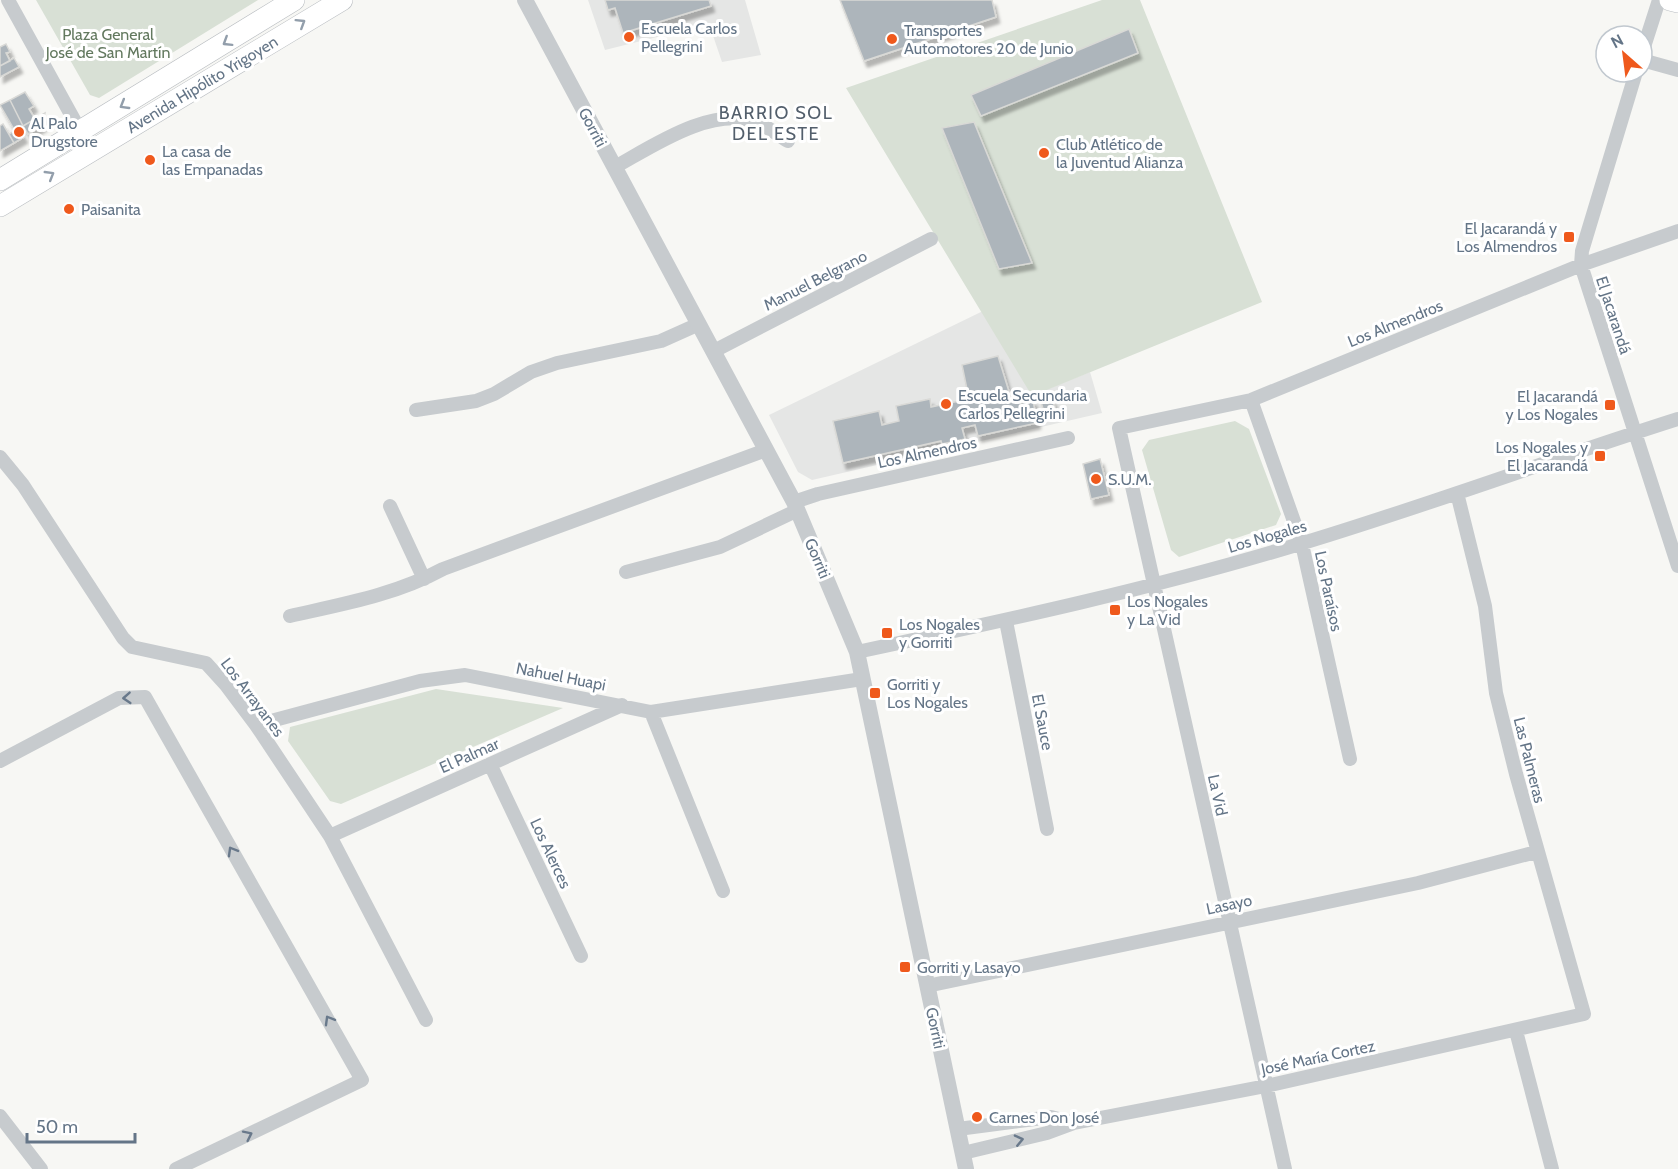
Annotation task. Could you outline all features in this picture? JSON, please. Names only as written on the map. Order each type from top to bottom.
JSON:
[{"type":"main road","name":"Avenida Hipólito Yrigoyen","points":[[0,180],[294,0]]},
{"type":"main road","points":[[1670,0],[1678,2]]},
{"type":"main road","name":"Avenida Hipólito Yrigoyen","points":[[0,206],[337,1]]},
{"type":"street","points":[[8,0],[91,151]]},
{"type":"street","name":"Gorriti","points":[[525,0],[796,506],[857,652],[964,1161]]},
{"type":"street","points":[[1651,24],[1659,0]]},
{"type":"street","points":[[1654,63],[1678,70]]},
{"type":"street","name":"El Jacarandá","points":[[1632,84],[1582,251],[1581,265],[1678,566]]},
{"type":"street","points":[[615,167],[691,127],[731,117],[756,122],[788,141]]},
{"type":"street","name":"Los Almendros","points":[[1119,428],[1251,400],[1581,265],[1678,231]]},
{"type":"street","name":"Manuel Belgrano","points":[[714,351],[932,239]]},
{"type":"street","points":[[416,410],[477,401],[531,372],[557,363],[661,341],[699,324]]},
{"type":"street","name":"Los Paraísos","points":[[1251,400],[1302,544],[1350,759]]},
{"type":"street","name":"Los Nogales","points":[[857,652],[1006,621],[1156,586],[1302,544],[1678,419]]},
{"type":"street","name":"La Vid","points":[[1119,428],[1285,1169]]},
{"type":"street","name":"Los Almendros","points":[[626,572],[720,547],[818,494],[1068,438]]},
{"type":"street","points":[[290,616],[376,597],[424,579],[443,569],[766,450]]},
{"type":"street","name":"Los Arrayanes","points":[[0,457],[24,485],[123,638],[132,647],[206,663],[256,725],[330,836],[426,1020]]},
{"type":"street","name":"Las Palmeras","points":[[1457,493],[1485,606],[1496,693],[1536,852],[1583,1005],[1584,1014],[1568,1019]]},
{"type":"street","points":[[390,506],[424,579]]},
{"type":"street","name":"El Sauce","points":[[1006,621],[1047,829]]},
{"type":"street","name":"Nahuel Huapi","points":[[256,725],[420,681],[465,675],[651,712],[862,679]]},
{"type":"street","points":[[0,761],[119,698],[146,697],[362,1080],[177,1169]]},
{"type":"street","name":"El Palmar","points":[[330,836],[622,705]]},
{"type":"street","points":[[651,712],[723,891]]},
{"type":"street","name":"Los Alerces","points":[[490,764],[581,957]]},
{"type":"street","name":"Lasayo","points":[[927,986],[1229,920],[1418,883],[1536,852]]},
{"type":"street","name":"José María Cortez","points":[[964,1161],[1074,1123],[1266,1086],[1568,1019]]},
{"type":"street","points":[[1516,1031],[1552,1169]]},
{"type":"street","points":[[0,1116],[41,1169]]},
{"type":"street","name":"José María Cortez","points":[[958,1129],[1051,1118],[1074,1123]]},
{"type":"shaded area","name":"Escuela Carlos Pellegrini","points":[[588,0],[745,0],[761,55],[722,62],[709,24],[605,50]]},
{"type":"shaded area","name":"Escuela Secundaria Carlos Pellegrini","points":[[983,311],[1032,395],[1090,372],[1102,413],[812,480],[798,472],[769,415]]},
{"type":"green space","name":"Plaza General José de San Martín","points":[[36,0],[258,0],[99,98],[90,95]]},
{"type":"green space","name":"Club Atlético de la Juventud Alianza","points":[[1102,0],[1140,0],[1262,302],[1032,396],[846,88]]},
{"type":"green space","points":[[1235,421],[1249,429],[1281,514],[1276,525],[1179,557],[1171,550],[1142,450],[1149,440]]},
{"type":"green space","points":[[436,689],[563,708],[341,804],[330,801],[288,741],[290,727]]},
{"type":"building","points":[[605,0],[709,0],[711,6],[623,33],[615,8],[608,10]]},
{"type":"building","name":"Transportes Automotores 20 de Junio","points":[[840,0],[992,0],[996,17],[864,61]]},
{"type":"building","points":[[1129,29],[1138,53],[981,116],[971,95]]},
{"type":"building","points":[[6,44],[10,52],[6,53],[10,61],[0,66],[0,47]]},
{"type":"building","points":[[14,58],[19,67],[0,77],[0,66]]},
{"type":"building","points":[[25,92],[34,106],[29,109],[35,119],[23,126],[10,100]]},
{"type":"building","points":[[10,100],[23,126],[15,131],[0,105]]},
{"type":"building","points":[[45,113],[43,125],[28,134],[23,126]]},
{"type":"building","points":[[974,122],[1032,263],[999,269],[942,128]]},
{"type":"building","points":[[3,124],[14,143],[0,151],[0,126]]},
{"type":"building","points":[[19,128],[24,137],[14,143],[9,134]]},
{"type":"building","points":[[998,356],[1011,398],[1019,396],[1021,403],[1033,400],[1037,423],[978,436],[975,425],[962,428],[965,439],[942,444],[941,441],[843,463],[833,421],[879,411],[882,425],[899,421],[896,406],[930,399],[931,407],[969,399],[962,365]]},
{"type":"building","points":[[1052,399],[1055,408],[1044,412],[1041,402]]},
{"type":"building","name":"S.U.M.","points":[[1100,459],[1109,495],[1091,499],[1083,464]]},
{"type":"place","name":"Escuela Carlos Pellegrini","points":[[629,37]]},
{"type":"place","name":"Transportes Automotores 20 de Junio","points":[[892,39]]},
{"type":"place","name":"Al Palo Drugstore","points":[[19,132]]},
{"type":"place","name":"Club Atlético de la Juventud Alianza","points":[[1044,153]]},
{"type":"place","name":"La casa de las Empanadas","points":[[150,160]]},
{"type":"place","name":"Paisanita","points":[[69,209]]},
{"type":"place","name":"El Jacarandá y Los Almendros","points":[[1569,237]]},
{"type":"place","name":"Escuela Secundaria Carlos Pellegrini","points":[[946,404]]},
{"type":"place","name":"El Jacarandá y Los Nogales","points":[[1610,405]]},
{"type":"place","name":"Los Nogales y El Jacarandá","points":[[1600,456]]},
{"type":"place","name":"S.U.M.","points":[[1096,479]]},
{"type":"place","name":"Los Nogales y La Vid","points":[[1115,610]]},
{"type":"place","name":"Los Nogales y Gorriti","points":[[887,633]]},
{"type":"place","name":"Gorriti y Los Nogales","points":[[875,693]]},
{"type":"place","name":"Gorriti y Lasayo","points":[[905,967]]},
{"type":"place","name":"Carnes Don José","points":[[977,1117]]},
{"type":"district","name":"BARRIO SOL DEL ESTE","points":[[776,123]]}]
